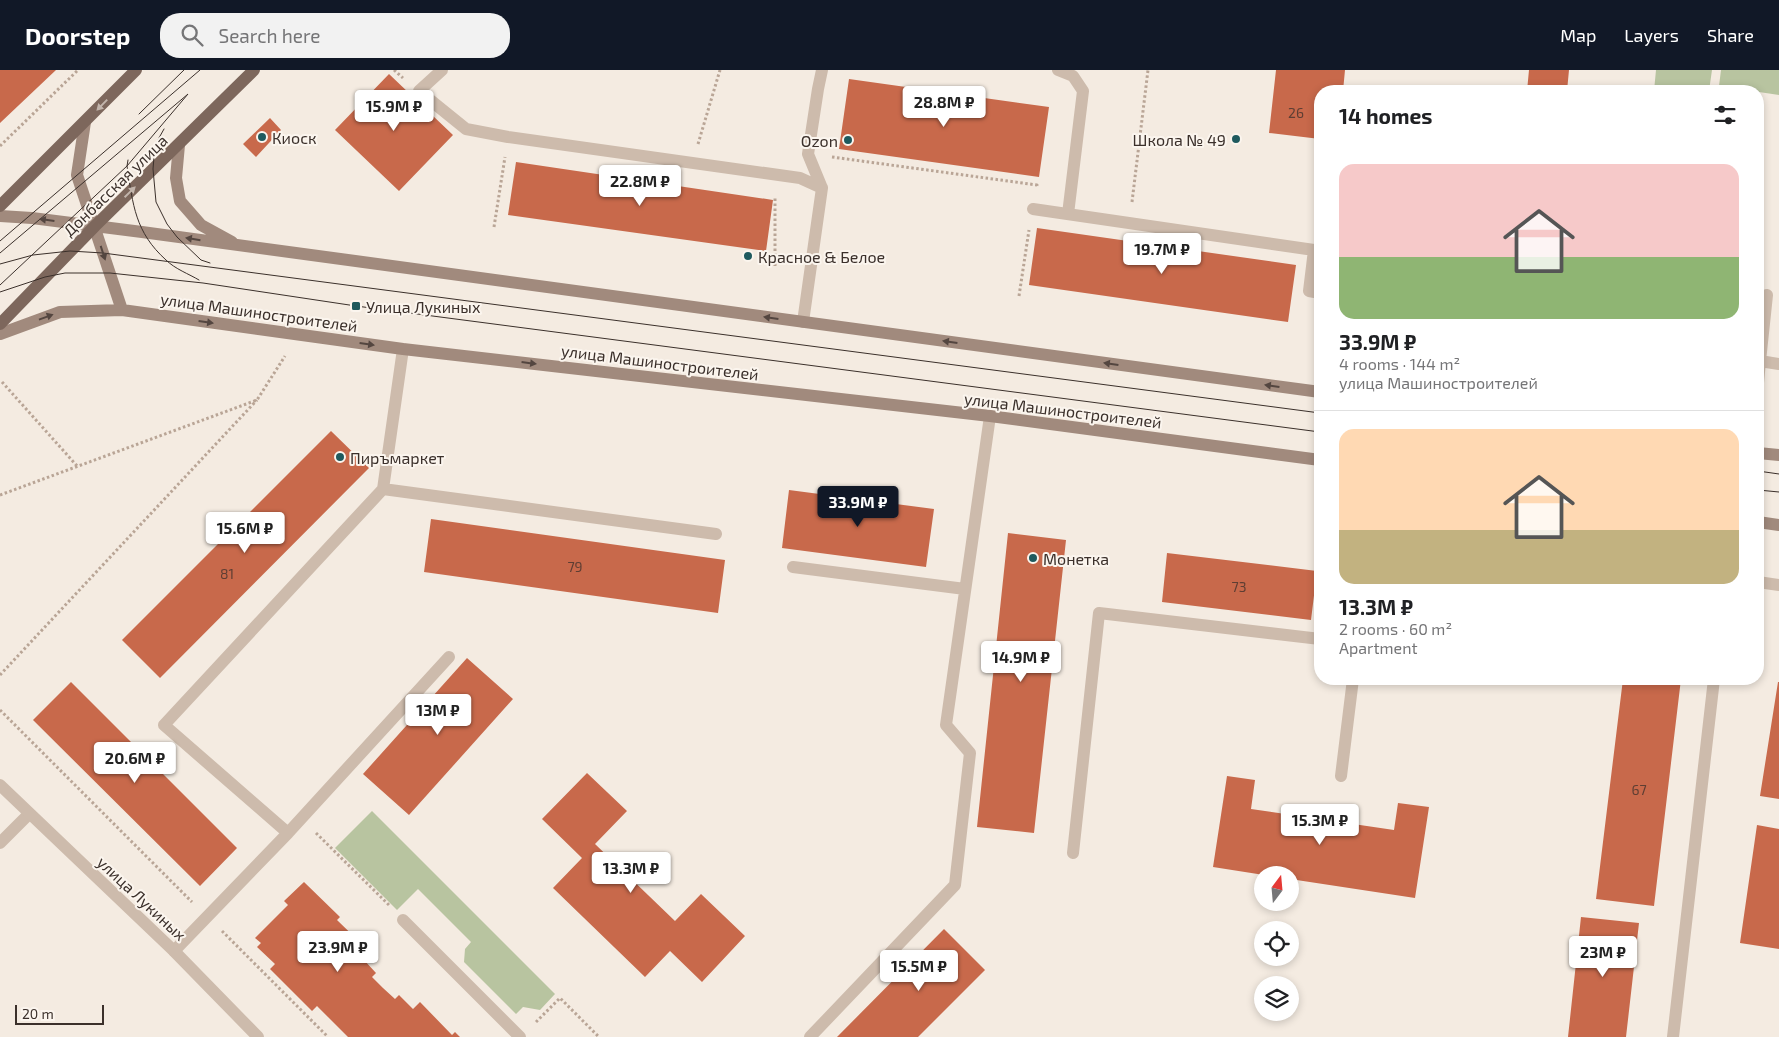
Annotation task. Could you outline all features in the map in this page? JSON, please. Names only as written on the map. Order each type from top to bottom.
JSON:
[{"type":"main road","points":[[0,206],[136,70]]},
{"type":"main road","name":"Донбасская улица","points":[[0,324],[95,226],[254,70]]},
{"type":"main road","points":[[86,122],[77,175],[122,310]]},
{"type":"main road","points":[[179,145],[176,178],[180,201],[201,225],[241,246]]},
{"type":"main road","points":[[0,216],[95,226],[1314,391]]},
{"type":"main road","name":"улица Машиностроителей","points":[[0,334],[60,312],[122,310],[403,349],[990,416],[1314,459]]},
{"type":"main road","points":[[1764,454],[1779,455]]},
{"type":"main road","points":[[1764,523],[1779,524]]},
{"type":"street","points":[[442,70],[419,90],[466,129],[508,137],[800,178],[822,188]]},
{"type":"street","points":[[804,322],[822,188],[808,154],[822,70]]},
{"type":"street","points":[[1058,70],[1073,76],[1083,91],[1068,214]]},
{"type":"street","points":[[1033,209],[1314,250],[1309,291],[1314,292]]},
{"type":"street","points":[[1764,323],[1767,295]]},
{"type":"street","points":[[288,833],[164,725],[383,489],[403,349]]},
{"type":"street","points":[[1764,362],[1779,364]]},
{"type":"street","points":[[810,1037],[955,885],[970,753],[946,725],[990,416]]},
{"type":"street","points":[[383,489],[716,534]]},
{"type":"street","points":[[793,567],[965,588]]},
{"type":"street","points":[[1764,583],[1779,585]]},
{"type":"street","points":[[1073,853],[1099,613],[1314,638]]},
{"type":"street","points":[[174,950],[288,833],[449,657]]},
{"type":"street","points":[[1341,776],[1352,685]]},
{"type":"street","points":[[1673,1037],[1713,685]]},
{"type":"street","name":"улица Лукиных","points":[[0,785],[174,950],[258,1037]]},
{"type":"street","points":[[0,843],[29,814]]},
{"type":"street","points":[[403,920],[520,1037]]},
{"type":"path","points":[[0,146],[78,70]]},
{"type":"path","points":[[1129,223],[1148,70]]},
{"type":"path","points":[[494,227],[508,137]]},
{"type":"path","points":[[808,154],[1036,186],[1019,296]]},
{"type":"path","points":[[0,676],[257,400],[285,356]]},
{"type":"path","points":[[2,382],[78,467]]},
{"type":"path","points":[[0,495],[257,400]]},
{"type":"path","points":[[0,710],[328,1037]]},
{"type":"path","points":[[312,829],[403,920]]},
{"type":"path","points":[[534,1024],[560,998],[599,1037]]},
{"type":"green space","points":[[1656,70],[1712,70],[1710,85],[1655,85]]},
{"type":"green space","points":[[1721,70],[1779,70],[1779,95],[1764,93],[1764,85],[1719,85]]},
{"type":"green space","points":[[372,811],[555,994],[540,1010],[523,1007],[516,1014],[464,962],[465,949],[471,942],[418,889],[397,910],[335,848]]},
{"type":"building","points":[[0,70],[56,70],[0,123]]},
{"type":"building","points":[[1276,70],[1345,70],[1344,85],[1314,85],[1314,138],[1269,133]]},
{"type":"building","points":[[1529,70],[1569,70],[1568,85],[1528,85]]},
{"type":"building","points":[[389,74],[453,135],[399,191],[335,130]]},
{"type":"building","points":[[849,79],[1049,107],[1039,177],[839,149]]},
{"type":"building","name":"Киоск","points":[[270,118],[281,130],[256,157],[243,144]]},
{"type":"building","points":[[516,162],[773,200],[766,251],[508,215]]},
{"type":"building","points":[[1037,228],[1296,265],[1288,322],[1029,285]]},
{"type":"building","points":[[331,431],[369,468],[160,678],[122,640]]},
{"type":"building","points":[[789,490],[934,509],[926,567],[782,548]]},
{"type":"building","points":[[431,519],[725,560],[718,613],[424,572]]},
{"type":"building","points":[[1008,533],[1066,540],[1034,833],[977,827]]},
{"type":"building","points":[[1167,553],[1314,571],[1314,596],[1311,620],[1162,602]]},
{"type":"building","points":[[467,658],[513,699],[409,815],[363,774]]},
{"type":"building","points":[[71,682],[237,848],[200,886],[33,720]]},
{"type":"building","points":[[1779,682],[1779,799],[1760,796]]},
{"type":"building","points":[[1622,685],[1680,685],[1654,906],[1596,899]]},
{"type":"building","points":[[587,773],[627,811],[595,844],[675,921],[701,894],[745,936],[702,982],[670,951],[645,977],[553,888],[582,858],[542,819]]},
{"type":"building","points":[[1227,776],[1255,780],[1251,809],[1394,830],[1398,803],[1429,807],[1415,898],[1299,880],[1299,866],[1254,866],[1254,873],[1213,867]]},
{"type":"building","points":[[1757,825],[1779,829],[1779,949],[1740,943]]},
{"type":"building","points":[[304,882],[340,917],[337,920],[371,953],[364,960],[376,973],[372,977],[383,988],[395,999],[399,995],[413,1009],[420,1002],[452,1035],[455,1032],[460,1037],[348,1037],[317,1006],[312,1011],[270,969],[275,964],[257,947],[261,943],[255,938],[288,905],[284,901]]},
{"type":"building","points":[[1581,917],[1639,923],[1626,1037],[1568,1037]]},
{"type":"building","points":[[944,929],[985,970],[918,1037],[837,1037]]},
{"type":"tram line","points":[[139,114],[184,70]]},
{"type":"tram line","points":[[0,241],[200,70]]},
{"type":"tram line","points":[[0,253],[188,94],[127,166],[0,285]]},
{"type":"tram line","points":[[164,129],[155,145],[153,169],[156,202],[167,224],[177,237],[201,260],[210,263]]},
{"type":"tram line","points":[[128,160],[127,166],[131,193],[137,217],[148,239],[156,250],[170,263],[199,280]]},
{"type":"tram line","points":[[0,264],[33,255],[70,251],[103,253],[1314,412]]},
{"type":"tram line","points":[[0,292],[45,277],[65,273],[110,273],[203,283],[356,306],[1314,431]]},
{"type":"tram line","points":[[1764,472],[1779,474]]},
{"type":"tram line","points":[[1764,491],[1779,492]]},
{"type":"place","name":"Киоск","points":[[262,137]]},
{"type":"place","name":"Школа № 49","points":[[1236,139]]},
{"type":"place","name":"Ozon","points":[[848,140]]},
{"type":"place","name":"Красное & Белое","points":[[748,256]]},
{"type":"place","name":"Улица Лукиных","points":[[356,306]]},
{"type":"place","name":"Пиръмаркет","points":[[340,457]]},
{"type":"place","name":"Монетка","points":[[1033,558]]}]
